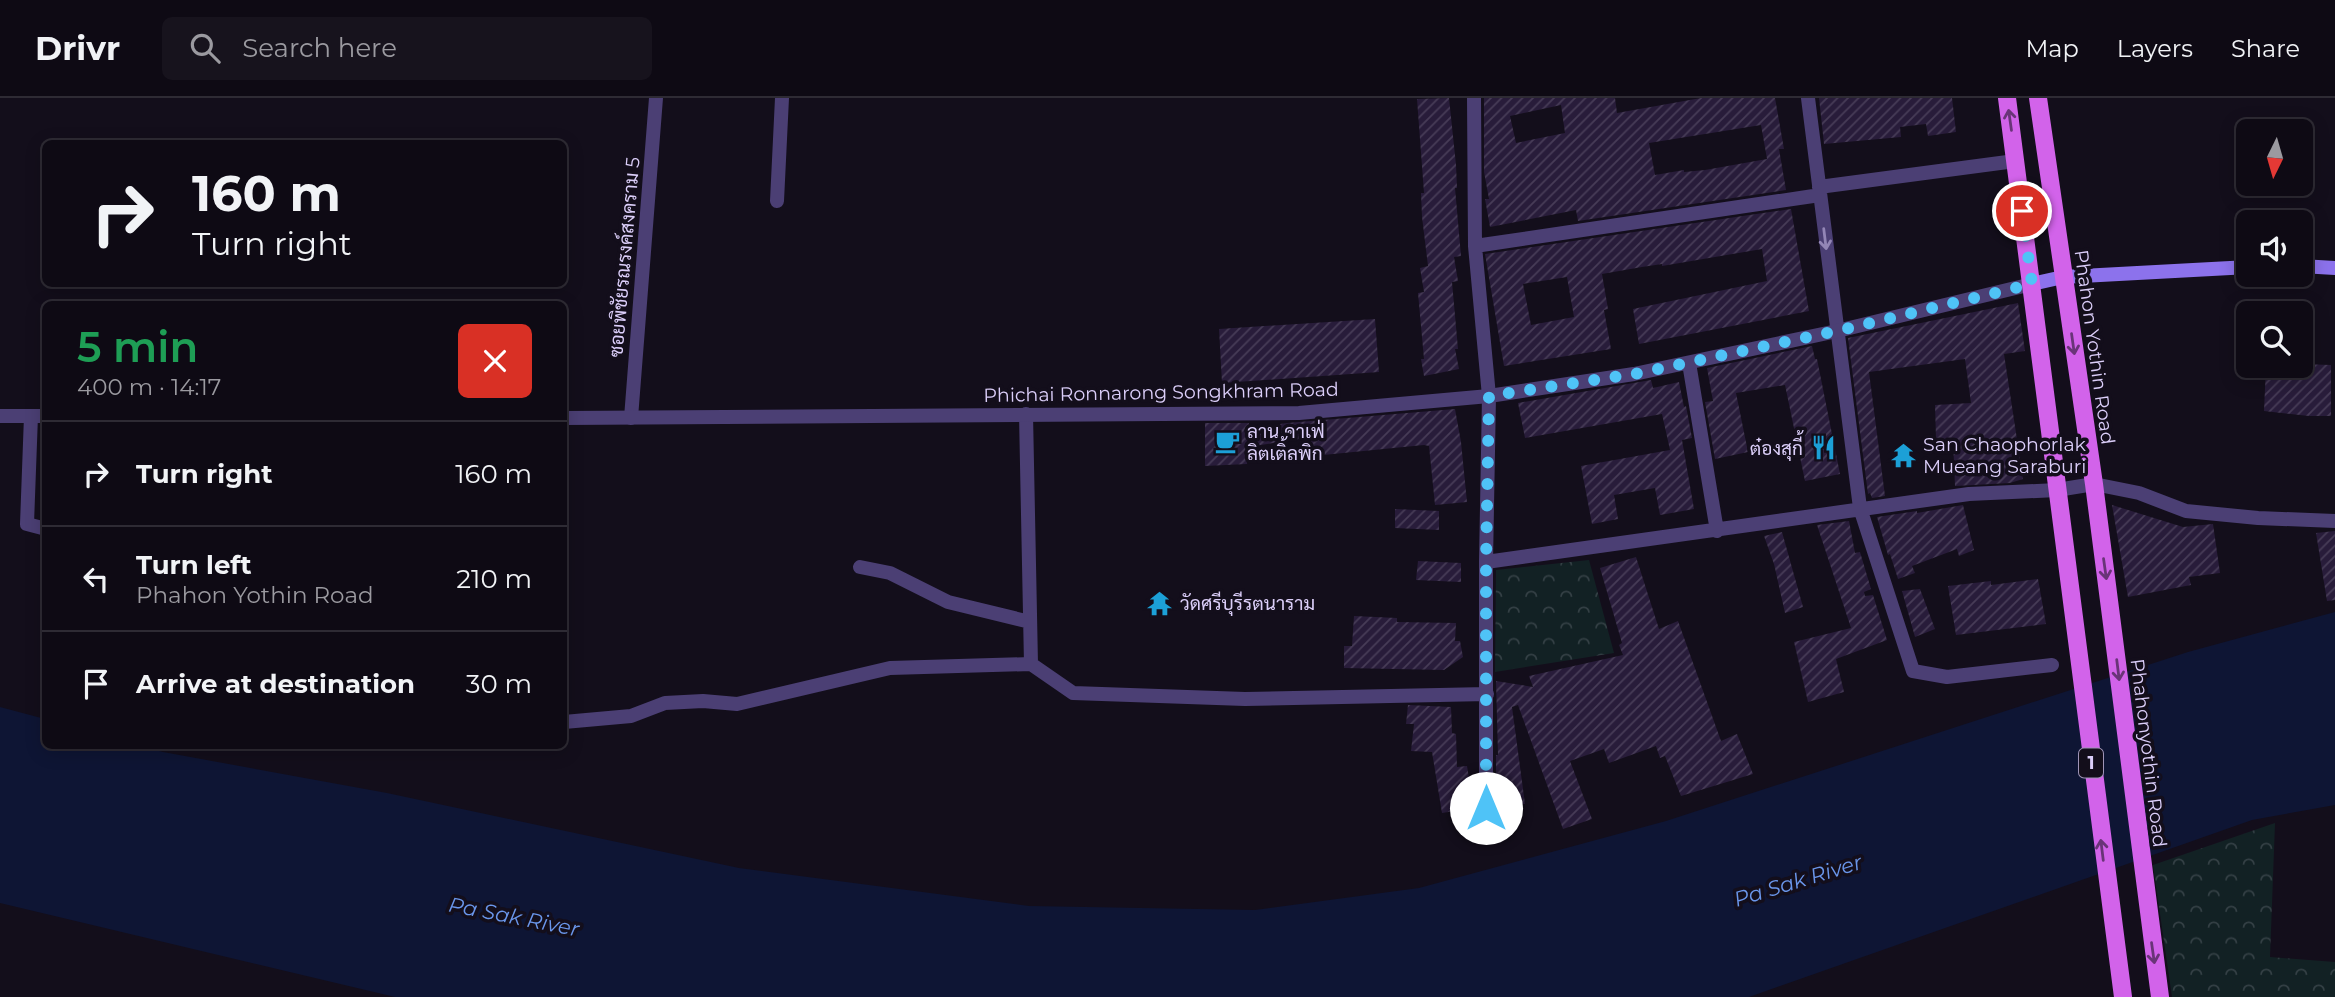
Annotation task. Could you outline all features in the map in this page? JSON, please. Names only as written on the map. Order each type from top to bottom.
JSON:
[{"type":"main road","name":"1","points":[[2007,98],[2123,997]]},
{"type":"main road","name":"Phahon Yothin Road","points":[[2038,98],[2109,602]]},
{"type":"main road","points":[[2313,266],[2335,268]]},
{"type":"main road","name":"Phichai Ronnarong Songkhram Road","points":[[2032,284],[2063,276],[2236,269]]},
{"type":"main road","name":"Phahonyothin Road","points":[[2109,602],[2160,997]]},
{"type":"street","name":"ซอยพิชัยรณรงค์สงคราม 5","points":[[631,418],[656,98]]},
{"type":"street","points":[[777,201],[782,98]]},
{"type":"street","points":[[1474,98],[1475,246],[1489,396],[1486,808]]},
{"type":"street","points":[[1808,98],[1860,508],[1913,671],[1947,677],[2052,665]]},
{"type":"street","points":[[1475,246],[2015,161]]},
{"type":"street","name":"Phichai Ronnarong Songkhram Road","points":[[567,418],[1299,413],[1489,396],[1689,363],[2032,284]]},
{"type":"street","points":[[1689,363],[1717,531]]},
{"type":"street","points":[[1026,414],[1031,664]]},
{"type":"street","points":[[0,416],[38,416],[27,524],[42,528]]},
{"type":"street","points":[[1486,562],[1969,494],[2057,490],[2094,484],[2139,493],[2186,511],[2258,518],[2335,521]]},
{"type":"street","points":[[860,567],[890,573],[948,602],[1030,622]]},
{"type":"street","points":[[567,722],[631,716],[665,703],[702,701],[737,704],[890,668],[1031,664],[1073,693],[1245,699],[1487,694]]},
{"type":"green space","points":[[1589,560],[1614,653],[1495,672],[1496,570]]},
{"type":"green space","points":[[2275,823],[2270,957],[2335,962],[2335,997],[2172,997],[2153,865]]},
{"type":"water","name":"Pa Sak River","points":[[2335,612],[2335,805],[2252,820],[1749,997],[395,997],[0,903],[0,707],[42,718],[42,749],[152,749],[387,793],[739,868],[1029,906],[1255,910],[1419,888],[1666,821],[2188,652]]},
{"type":"building","points":[[1449,98],[1461,256],[1454,257],[1458,281],[1452,282],[1458,349],[1455,349],[1459,369],[1424,376],[1418,293],[1424,292],[1420,268],[1428,266],[1422,217],[1421,193],[1424,193],[1417,99]]},
{"type":"building","points":[[1484,98],[1615,98],[1617,113],[1701,98],[1775,98],[1784,149],[1779,149],[1786,190],[1578,221],[1576,210],[1490,227],[1484,172]],"holes":[[[1561,105],[1565,133],[1516,143],[1510,116]],[[1761,125],[1767,159],[1705,170],[1655,175],[1649,143]]]},
{"type":"building","points":[[1819,98],[1952,98],[1956,132],[1928,136],[1926,124],[1900,127],[1901,137],[1824,144]]},
{"type":"building","points":[[1791,209],[1809,311],[1639,344],[1633,309],[1767,281],[1762,249],[1602,274],[1608,309],[1604,310],[1611,349],[1504,366],[1485,254]],"holes":[[[1567,277],[1574,317],[1531,325],[1523,284]]]},
{"type":"building","points":[[2018,303],[2025,351],[2004,354],[2023,479],[2010,483],[1955,486],[1953,439],[1936,439],[1935,405],[1971,403],[1965,359],[1869,372],[1885,496],[1872,498],[1870,493],[1868,494],[1848,338]]},
{"type":"building","points":[[1375,319],[1379,372],[1222,383],[1219,329]]},
{"type":"building","points":[[1812,346],[1817,359],[1840,474],[1805,481],[1785,385],[1736,393],[1748,452],[1715,459],[1705,402],[1713,401],[1707,368]]},
{"type":"building","points":[[2313,364],[2331,365],[2331,416],[2264,411],[2265,378],[2313,378]]},
{"type":"building","points":[[1651,380],[1653,388],[1679,382],[1692,438],[1682,440],[1694,509],[1660,515],[1655,488],[1614,495],[1618,519],[1592,524],[1581,466],[1670,450],[1662,414],[1525,438],[1518,403]]},
{"type":"building","points":[[1455,409],[1467,502],[1435,505],[1429,446],[1424,445],[1303,457],[1300,439],[1248,447],[1247,464],[1205,466],[1205,423],[1249,423],[1248,429],[1287,423]]},
{"type":"building","points":[[1963,505],[1974,550],[1959,556],[1957,549],[1912,566],[1915,573],[1898,579],[1877,517]]},
{"type":"building","points":[[2112,505],[2183,527],[2213,524],[2220,573],[2189,577],[2191,585],[2128,597]]},
{"type":"building","points":[[1395,509],[1439,511],[1439,530],[1395,528]]},
{"type":"building","points":[[1849,521],[1855,553],[1860,552],[1871,589],[1864,592],[1865,596],[1873,595],[1887,640],[1836,659],[1844,692],[1808,702],[1794,642],[1851,628],[1817,525]]},
{"type":"building","points":[[2335,531],[2335,600],[2327,601],[2316,533]]},
{"type":"building","points":[[1782,532],[1803,607],[1785,613],[1774,564],[1764,536]]},
{"type":"building","points":[[1636,557],[1659,629],[1678,621],[1721,741],[1737,734],[1753,774],[1681,796],[1665,756],[1660,758],[1656,746],[1609,763],[1604,749],[1570,761],[1592,819],[1563,829],[1518,705],[1512,707],[1525,804],[1496,805],[1496,681],[1533,687],[1529,676],[1623,655],[1619,645],[1622,643],[1600,568]]},
{"type":"building","points":[[1418,561],[1461,563],[1461,582],[1416,580]]},
{"type":"building","points":[[2038,579],[2046,624],[1956,635],[1948,586],[1991,581],[1991,585]]},
{"type":"building","points":[[1920,589],[1935,629],[1915,637],[1902,591]]},
{"type":"building","points":[[1354,616],[1397,618],[1397,622],[1456,623],[1455,641],[1460,641],[1463,657],[1444,670],[1344,668],[1344,646],[1352,646]]},
{"type":"building","points":[[1408,705],[1451,707],[1452,733],[1456,734],[1457,767],[1467,766],[1474,808],[1442,813],[1432,752],[1411,751],[1414,724],[1406,724]]},
{"type":"place","name":"ลาน คาเฟ่ ลิตเติ้ลพิก","points":[[1227,442]]},
{"type":"place","name":"ต๋องสุกี้","points":[[1823,448]]},
{"type":"place","name":"San Chaophorlak Mueang Saraburi","points":[[1903,455]]},
{"type":"place","name":"วัดศรีบุรีรตนาราม","points":[[1160,603]]},
{"type":"route","points":[[1486,808],[1489,396],[1634,374],[1837,331],[2032,284],[2022,211]]}]
